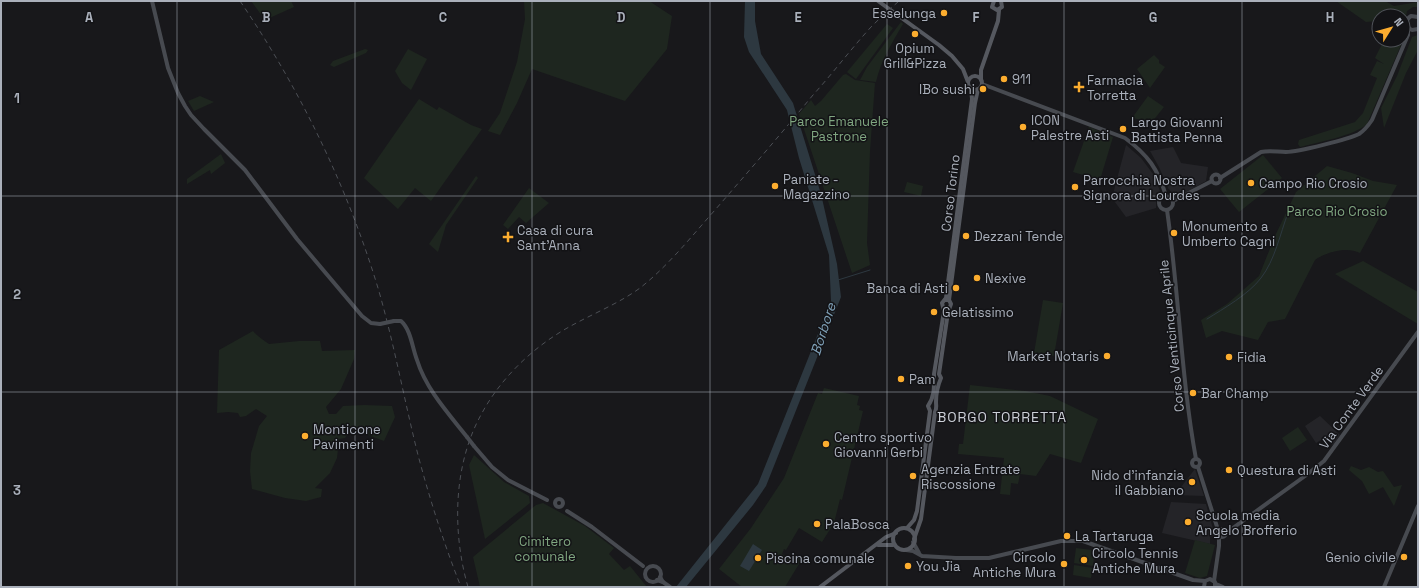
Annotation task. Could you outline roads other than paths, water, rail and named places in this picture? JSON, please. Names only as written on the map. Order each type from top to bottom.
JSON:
[{"type":"main road","points":[[878,1],[952,56],[963,70],[970,88],[974,90],[978,89],[981,82],[981,70],[998,21],[998,10],[1002,8],[1002,2]]},
{"type":"main road","points":[[994,1],[992,7],[998,10]]},
{"type":"main road","points":[[963,70],[981,82]]},
{"type":"main road","points":[[968,82],[981,70]]},
{"type":"main road","name":"Corso Torino","points":[[907,528],[914,520],[917,511],[933,412],[937,409],[936,403],[938,383],[941,378],[939,374],[950,304],[947,300],[972,99],[970,88]]},
{"type":"main road","name":"Corso Torino","points":[[933,412],[928,408],[932,402],[935,382],[934,374],[944,311],[942,303],[947,300],[975,97],[978,89]]},
{"type":"main road","points":[[934,374],[939,374]]},
{"type":"main road","name":"Corso Torino","points":[[914,541],[921,519],[933,412]]},
{"type":"main road","points":[[820,587],[875,545],[886,537],[899,530],[907,528],[913,532],[914,541],[906,550],[900,550],[893,545],[875,545]]},
{"type":"main road","points":[[893,545],[893,538],[896,532]]},
{"type":"street","points":[[152,1],[168,68],[178,93],[191,115],[245,170],[297,239],[362,316],[369,322],[380,324],[400,321],[407,329],[417,360],[427,383],[440,403],[492,467],[508,480],[547,500],[557,507],[566,510],[592,527],[647,570]]},
{"type":"street","points":[[1173,201],[1212,181],[1214,175],[1220,178],[1261,152],[1268,150],[1286,152],[1298,150],[1358,135],[1365,130],[1372,120],[1402,48]]},
{"type":"street","points":[[981,82],[1125,138],[1142,151],[1151,162],[1158,173],[1166,196],[1173,201]]},
{"type":"street","points":[[1166,196],[1162,198],[1160,204],[1163,210],[1172,208],[1173,201]]},
{"type":"street","name":"Corso Venticinque Aprile","points":[[1167,210],[1179,313],[1185,386],[1196,459],[1200,462],[1198,467],[1215,522],[1222,533]]},
{"type":"street","name":"Via Conte Verde","points":[[1222,533],[1233,527],[1306,476],[1324,461],[1418,332]]},
{"type":"street","points":[[547,500],[555,501],[560,499],[566,510]]},
{"type":"street","points":[[555,501],[557,507]]},
{"type":"street","points":[[557,507],[563,504]]},
{"type":"street","points":[[1384,587],[1418,506]]},
{"type":"street","points":[[1215,584],[1215,571],[1222,533]]},
{"type":"street","points":[[914,541],[916,548],[922,556]]},
{"type":"street","points":[[906,550],[913,550],[922,556],[989,558],[1062,541],[1083,541],[1192,580],[1204,587],[1207,580],[1215,571]]},
{"type":"street","points":[[653,566],[658,568],[660,572],[659,578],[653,582],[648,580],[645,576],[647,570],[653,566]]},
{"type":"street","points":[[659,578],[670,587]]},
{"type":"street","points":[[1192,580],[1207,580],[1223,587]]},
{"type":"water","name":"Borbore","points":[[745,1],[755,1],[755,21],[761,54],[793,103],[821,194],[837,264],[841,297],[766,486],[753,505],[686,587],[676,587],[758,484],[831,301],[829,255],[799,158],[787,110],[749,52],[744,37]]},
{"type":"water","points":[[753,544],[762,550],[749,571],[740,566]]},
{"type":"waterway","points":[[1207,319],[1250,290],[1261,278],[1274,255],[1288,213]]},
{"type":"waterway","points":[[838,280],[870,270]]},
{"type":"railway","points":[[240,1],[262,34],[302,104],[320,139],[352,212],[366,250],[384,309],[427,489],[461,587]]},
{"type":"railway","points":[[468,587],[459,544],[458,498],[465,454],[472,433],[490,400],[519,364],[543,344],[569,327],[632,294],[670,261],[777,139],[864,35],[899,1]]},
{"type":"place","name":"Esselunga","points":[[944,13]]},
{"type":"place","name":"Opium Grill&Pizza","points":[[915,34]]},
{"type":"place","name":"911","points":[[1004,79]]},
{"type":"place","name":"Farmacia Torretta","points":[[1079,87]]},
{"type":"place","name":"IBo sushi","points":[[983,89]]},
{"type":"place","name":"ICON Palestre Asti","points":[[1023,127]]},
{"type":"place","name":"Largo Giovanni Battista Penna","points":[[1123,129]]},
{"type":"place","name":"Campo Rio Crosio","points":[[1251,183]]},
{"type":"place","name":"Paniate - Magazzino","points":[[775,186]]},
{"type":"place","name":"Parrocchia Nostra Signora di Lourdes","points":[[1075,187]]},
{"type":"place","name":"Monumento a Umberto Cagni","points":[[1174,233]]},
{"type":"place","name":"Dezzani Tende","points":[[966,236]]},
{"type":"place","name":"Casa di cura Sant'Anna","points":[[508,237]]},
{"type":"place","name":"Nexive","points":[[977,278]]},
{"type":"place","name":"Banca di Asti","points":[[956,288]]},
{"type":"place","name":"Gelatissimo","points":[[934,312]]},
{"type":"place","name":"Market Notaris","points":[[1107,356]]},
{"type":"place","name":"Fidia","points":[[1229,357]]},
{"type":"place","name":"Pam","points":[[901,379]]},
{"type":"place","name":"Bar Champ","points":[[1193,393]]},
{"type":"place","name":"Monticone Pavimenti","points":[[305,436]]},
{"type":"place","name":"Centro sportivo Giovanni Gerbi","points":[[826,444]]},
{"type":"place","name":"Questura di Asti","points":[[1229,470]]},
{"type":"place","name":"Agenzia Entrate Riscossione","points":[[913,476]]},
{"type":"place","name":"Nido d'infanzia il Gabbiano","points":[[1192,482]]},
{"type":"place","name":"Scuola media Angelo Brofferio","points":[[1188,522]]},
{"type":"place","name":"PalaBosca","points":[[817,524]]},
{"type":"place","name":"La Tartaruga","points":[[1067,536]]},
{"type":"place","name":"Genio civile","points":[[1404,557]]},
{"type":"place","name":"Piscina comunale","points":[[758,558]]},
{"type":"place","name":"Circolo Tennis Antiche Mura","points":[[1084,560]]},
{"type":"place","name":"Circolo Antiche Mura","points":[[1064,564]]},
{"type":"place","name":"You Jia","points":[[908,566]]},
{"type":"district","name":"BORGO TORRETTA","points":[[1002,417]]},
{"type":"park label","name":"Parco Emanuele Pastrone","points":[[839,128]]},
{"type":"park label","name":"Parco Rio Crosio","points":[[1337,211]]},
{"type":"park label","name":"Cimitero comunale","points":[[545,548]]}]
